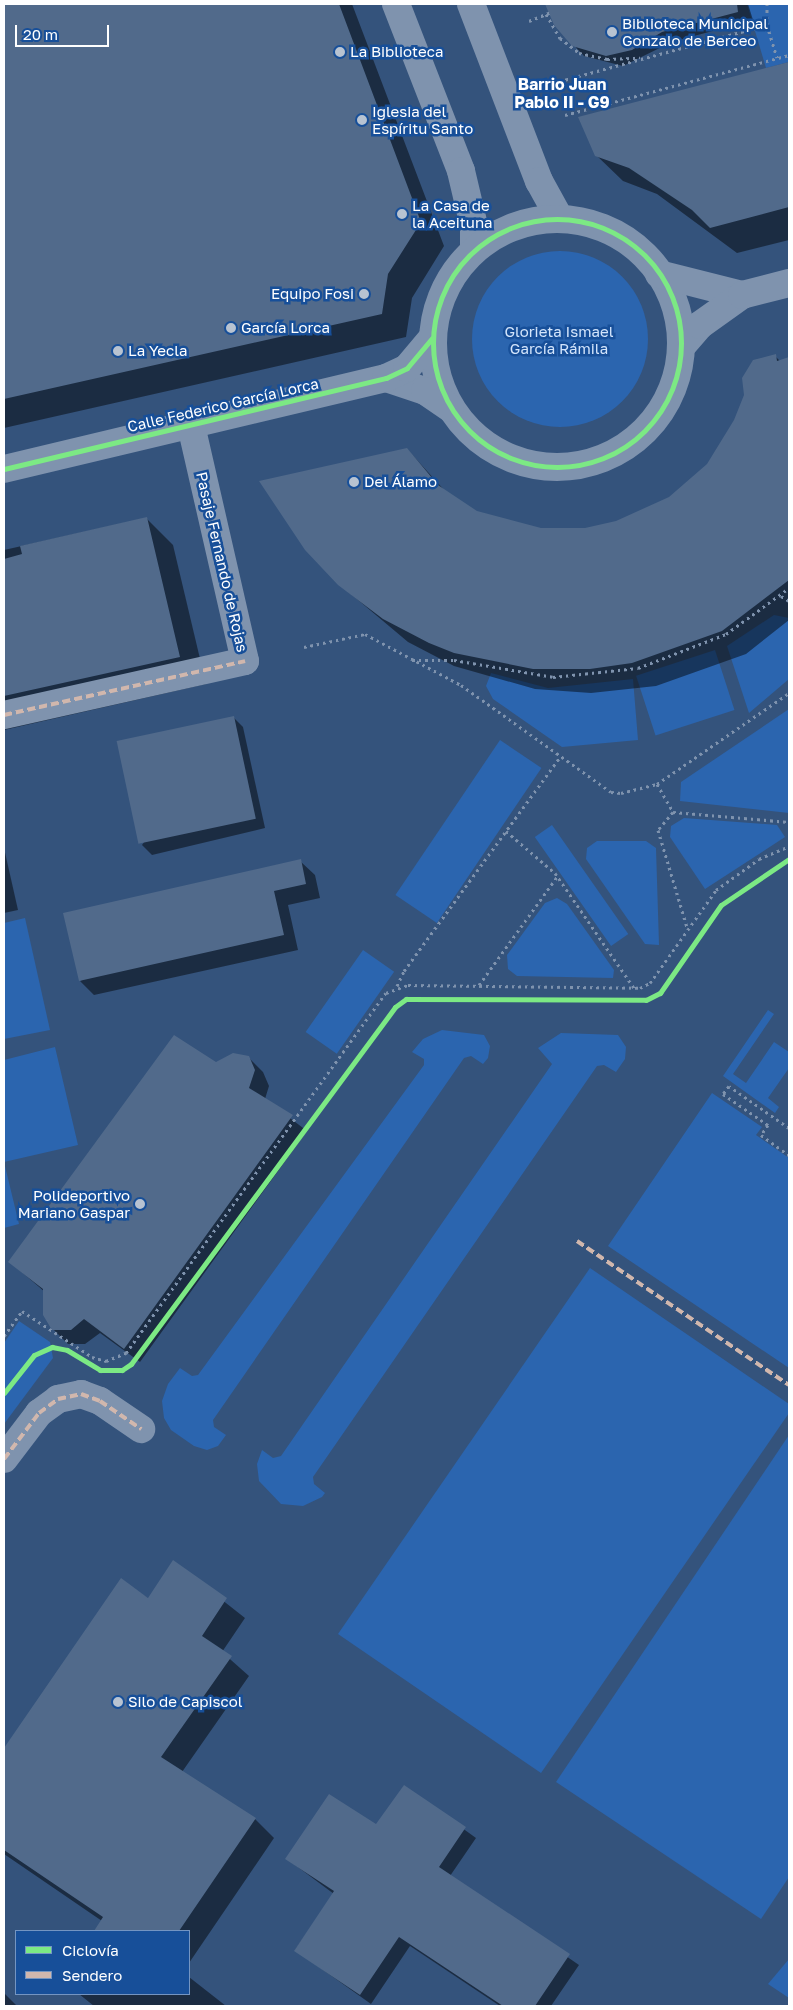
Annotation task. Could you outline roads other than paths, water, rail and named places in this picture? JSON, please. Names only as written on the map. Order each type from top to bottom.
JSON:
[{"type":"street","points":[[396,4],[461,171],[474,226],[474,250]]},
{"type":"street","points":[[471,4],[539,181],[560,219]]},
{"type":"street","points":[[386,378],[425,390],[450,408],[466,429],[514,460],[561,467],[584,464],[622,451],[651,427],[672,390],[681,347],[674,303],[659,274],[617,234],[560,219],[503,231],[474,250],[441,297],[432,338],[435,367],[450,408]]},
{"type":"street","points":[[659,274],[742,295]]},
{"type":"street","points":[[681,347],[700,325],[742,295],[789,282]]},
{"type":"street","name":"Calle Federico García Lorca","points":[[4,469],[191,426],[386,378],[407,368],[432,338]]},
{"type":"street","name":"Pasaje Fernando de Rojas","points":[[4,715],[245,661],[191,426]]},
{"type":"street","points":[[4,1459],[39,1413],[58,1399],[81,1394],[100,1400],[141,1429]]},
{"type":"place","name":"Biblioteca Municipal Gonzalo de Berceo","points":[[612,32]]},
{"type":"place","name":"La Biblioteca","points":[[340,52]]},
{"type":"place","name":"Iglesia del Espíritu Santo","points":[[362,120]]},
{"type":"place","name":"La Casa de la Aceituna","points":[[402,214]]},
{"type":"place","name":"Equipo Fosi","points":[[364,294]]},
{"type":"place","name":"García Lorca","points":[[231,328]]},
{"type":"place","name":"La Yecla","points":[[118,351]]},
{"type":"place","name":"Del Álamo","points":[[354,482]]},
{"type":"place","name":"Polideportivo Mariano Gaspar","points":[[140,1204]]},
{"type":"place","name":"Silo de Capiscol","points":[[118,1702]]},
{"type":"district","name":"Barrio Juan Pablo II - G9","points":[[562,93]]},
{"type":"park label","name":"Glorieta Ismael García Rámila","points":[[559,340]]}]
